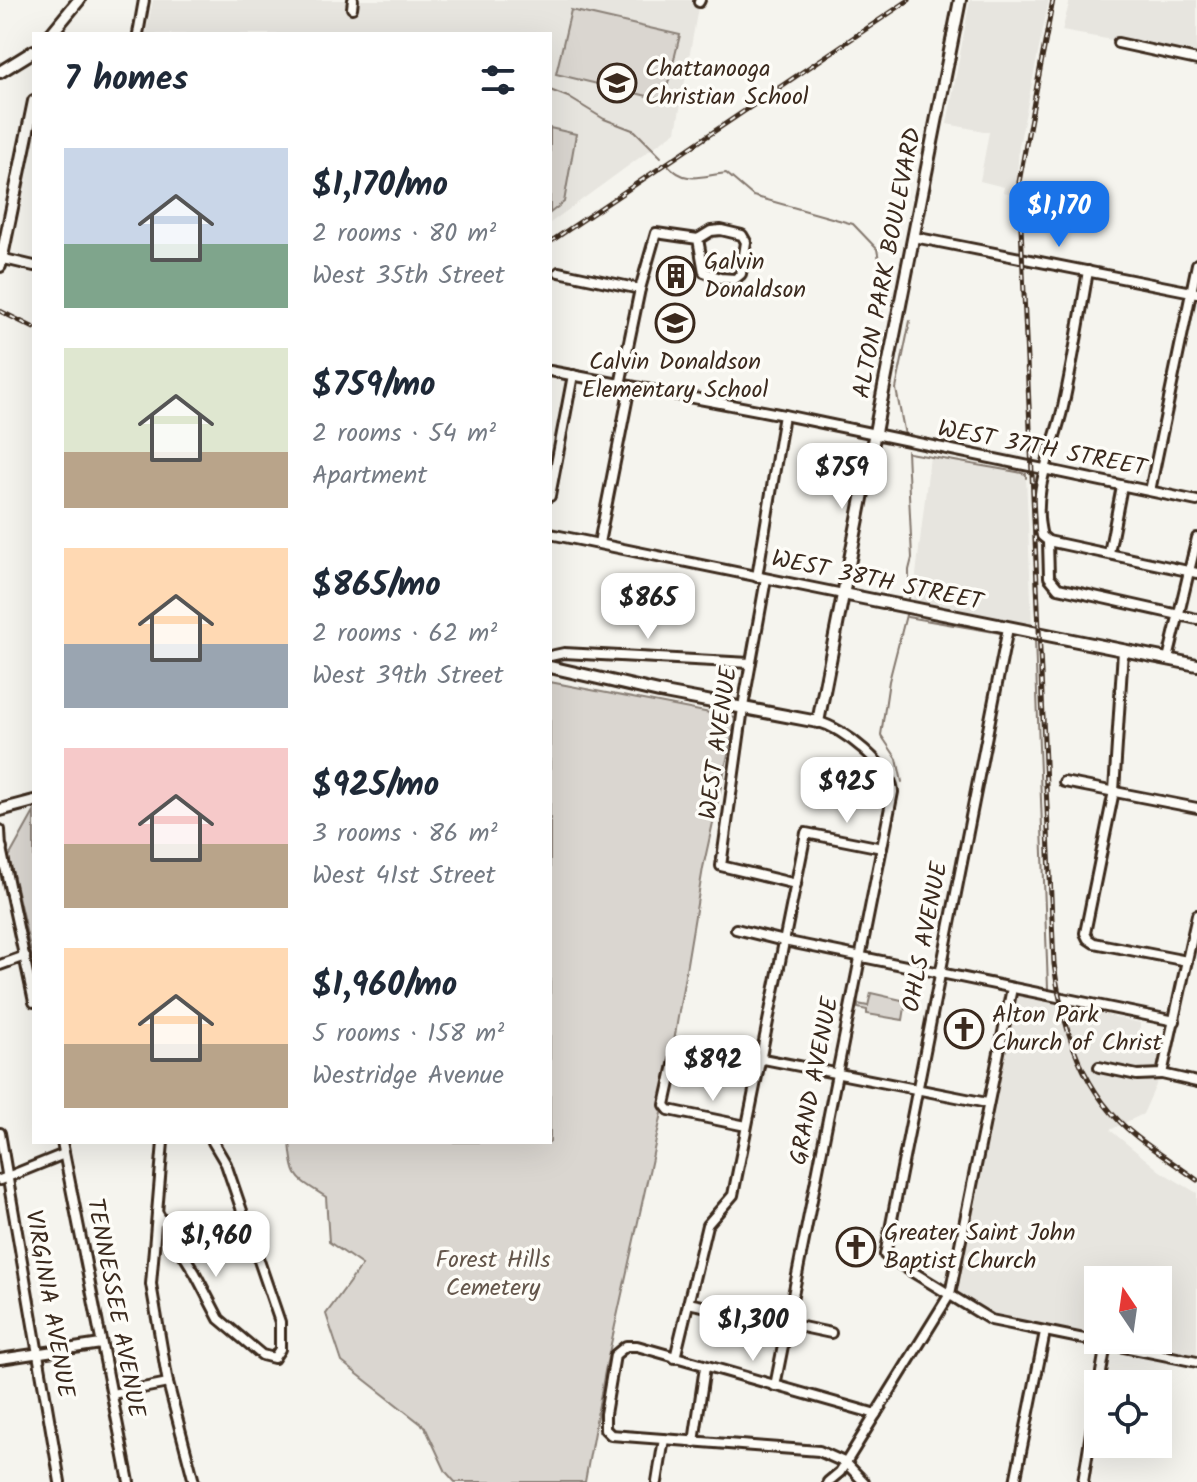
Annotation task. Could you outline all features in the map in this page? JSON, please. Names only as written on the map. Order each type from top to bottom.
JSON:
[{"type":"main road","points":[[53,32],[79,0]]},
{"type":"main road","name":"ALTON PARK BOULEVARD","points":[[818,722],[960,0]]},
{"type":"main road","points":[[0,72],[32,54]]},
{"type":"main road","points":[[0,261],[32,110]]},
{"type":"main road","name":"WEST 38TH STREET","points":[[843,594],[1197,665]]},
{"type":"main road","points":[[552,667],[659,692],[818,722]]},
{"type":"main road","points":[[0,810],[32,802]]},
{"type":"street","points":[[138,32],[144,0]]},
{"type":"street","points":[[1118,43],[1197,60]]},
{"type":"street","points":[[599,543],[640,289],[656,233],[698,239],[711,231],[721,230],[742,235],[746,242],[746,254],[741,274],[735,279],[704,272],[698,239]]},
{"type":"street","points":[[914,237],[1194,293]]},
{"type":"street","points":[[0,261],[32,266]]},
{"type":"street","points":[[1150,491],[1194,293],[1197,264]]},
{"type":"street","points":[[1088,271],[1062,410],[1044,470],[1040,521],[1049,577],[1058,588],[1197,619]]},
{"type":"street","points":[[559,272],[640,289]]},
{"type":"street","name":"WEST 37TH STREET","points":[[552,371],[784,415],[1197,501]]},
{"type":"street","points":[[552,485],[573,375]]},
{"type":"street","name":"WEST AVENUE","points":[[784,415],[721,866],[796,884]]},
{"type":"street","points":[[1109,553],[1122,486]]},
{"type":"street","name":"WEST 38TH STREET","points":[[552,534],[843,594]]},
{"type":"street","points":[[1045,538],[1193,572]]},
{"type":"street","points":[[1168,659],[1193,572],[1197,538]]},
{"type":"street","name":"OHLS AVENUE","points":[[950,1294],[885,1255],[1008,628]]},
{"type":"street","points":[[1123,651],[1114,791],[1085,933],[1094,943],[1187,961]]},
{"type":"street","points":[[552,656],[564,653],[750,663]]},
{"type":"street","name":"GRAND AVENUE","points":[[775,1386],[861,957],[892,784],[887,773],[848,736],[838,728],[818,722]]},
{"type":"street","points":[[1064,782],[1197,808]]},
{"type":"street","points":[[0,830],[0,847],[32,992]]},
{"type":"street","points":[[675,1358],[707,1225],[733,1195],[806,833],[882,848]]},
{"type":"street","points":[[1162,1074],[1187,961],[1194,948],[1197,915]]},
{"type":"street","points":[[736,929],[1175,1021]]},
{"type":"street","points":[[0,965],[25,956]]},
{"type":"street","points":[[828,1482],[846,1463],[950,1294],[1012,988]]},
{"type":"street","points":[[746,1126],[669,1110],[665,1105],[681,1045],[761,1057],[987,1103]]},
{"type":"street","points":[[1099,1067],[1137,1075],[1162,1074],[1197,1082]]},
{"type":"street","name":"VIRGINIA AVENUE","points":[[0,1133],[4,1179],[60,1482]]},
{"type":"street","name":"TENNESSEE AVENUE","points":[[62,1144],[129,1482]]},
{"type":"street","points":[[163,1144],[151,1284],[168,1383],[194,1482]]},
{"type":"street","points":[[157,1212],[219,1319],[262,1355],[274,1358],[280,1349],[280,1322],[226,1164],[214,1144]]},
{"type":"street","points":[[4,1179],[64,1154]]},
{"type":"street","points":[[950,1294],[991,1320],[1084,1340]]},
{"type":"street","points":[[688,1303],[831,1333]]},
{"type":"street","points":[[1015,1482],[1045,1332]]},
{"type":"street","points":[[0,1359],[101,1344]]},
{"type":"street","points":[[864,1482],[846,1463],[819,1451],[611,1435],[605,1429],[605,1414],[615,1355],[626,1346],[637,1346],[876,1414]]},
{"type":"street","points":[[1157,1354],[1197,1362]]},
{"type":"street","points":[[694,1442],[705,1367]]},
{"type":"street","points":[[112,1394],[168,1383]]},
{"type":"street","points":[[657,1482],[664,1439]]},
{"type":"street","points":[[1083,1482],[1087,1458]]},
{"type":"shaded area","name":"Chattanooga Christian School","points":[[153,0],[699,2],[676,131],[552,222],[552,32],[146,32]]},
{"type":"shaded area","points":[[970,0],[1049,0],[1019,146],[1016,194],[1003,192],[1004,187],[980,181],[989,132],[947,124]]},
{"type":"shaded area","points":[[1070,0],[1197,0],[1197,55],[1062,31]]},
{"type":"shaded area","points":[[930,456],[1026,475],[1032,624],[913,600]]},
{"type":"shaded area","points":[[1016,994],[1141,1023],[1138,1037],[1165,1043],[1156,1085],[1143,1114],[1110,1130],[1160,1171],[1197,1193],[1197,1355],[1172,1350],[1172,1266],[1084,1266],[1084,1331],[992,1315],[957,1293]]},
{"type":"green space","points":[[571,10],[680,35],[664,100],[556,74]]},
{"type":"green space","points":[[552,128],[576,134],[564,202],[552,211]]},
{"type":"green space","name":"Forest Hills Cemetery","points":[[552,682],[736,718],[703,868],[662,1113],[605,1371],[585,1482],[455,1482],[446,1472],[425,1427],[342,1362],[326,1314],[362,1265],[329,1242],[326,1197],[298,1176],[290,1144],[552,1144]]},
{"type":"green space","points":[[32,816],[32,956],[9,857]]},
{"type":"green space","points":[[871,993],[906,1001],[903,1020],[867,1014],[867,1010],[858,1008],[858,1004],[868,1006]]},
{"type":"waterway","points":[[552,91],[604,119],[635,131],[661,157]]},
{"type":"waterway","points":[[667,164],[687,177],[726,173],[753,196],[853,224],[877,249],[881,271],[878,308],[883,314]]},
{"type":"waterway","points":[[905,435],[896,389],[910,321]]},
{"type":"waterway","points":[[907,451],[912,558],[909,601]]},
{"type":"waterway","points":[[909,453],[1017,472],[1026,474],[1026,478]]},
{"type":"waterway","points":[[902,782],[897,759],[881,735],[889,681],[906,615]]},
{"type":"waterway","points":[[907,617],[1000,633]]},
{"type":"waterway","points":[[1015,635],[1035,639],[1048,988]]},
{"type":"railway","points":[[552,241],[909,0]]},
{"type":"railway","points":[[1053,0],[1019,182],[1054,964],[1063,1013],[1078,1059],[1102,1101],[1137,1137],[1197,1180]]},
{"type":"railway","points":[[0,311],[32,327]]},
{"type":"place","name":"Chattanooga Christian School","points":[[617,83]]},
{"type":"place","name":"Galvin Donaldson","points":[[676,276]]},
{"type":"place","name":"Calvin Donaldson Elementary School","points":[[675,323]]},
{"type":"place","name":"Alton Park Church of Christ","points":[[964,1029]]},
{"type":"place","name":"Greater Saint John Baptist Church","points":[[856,1247]]}]
